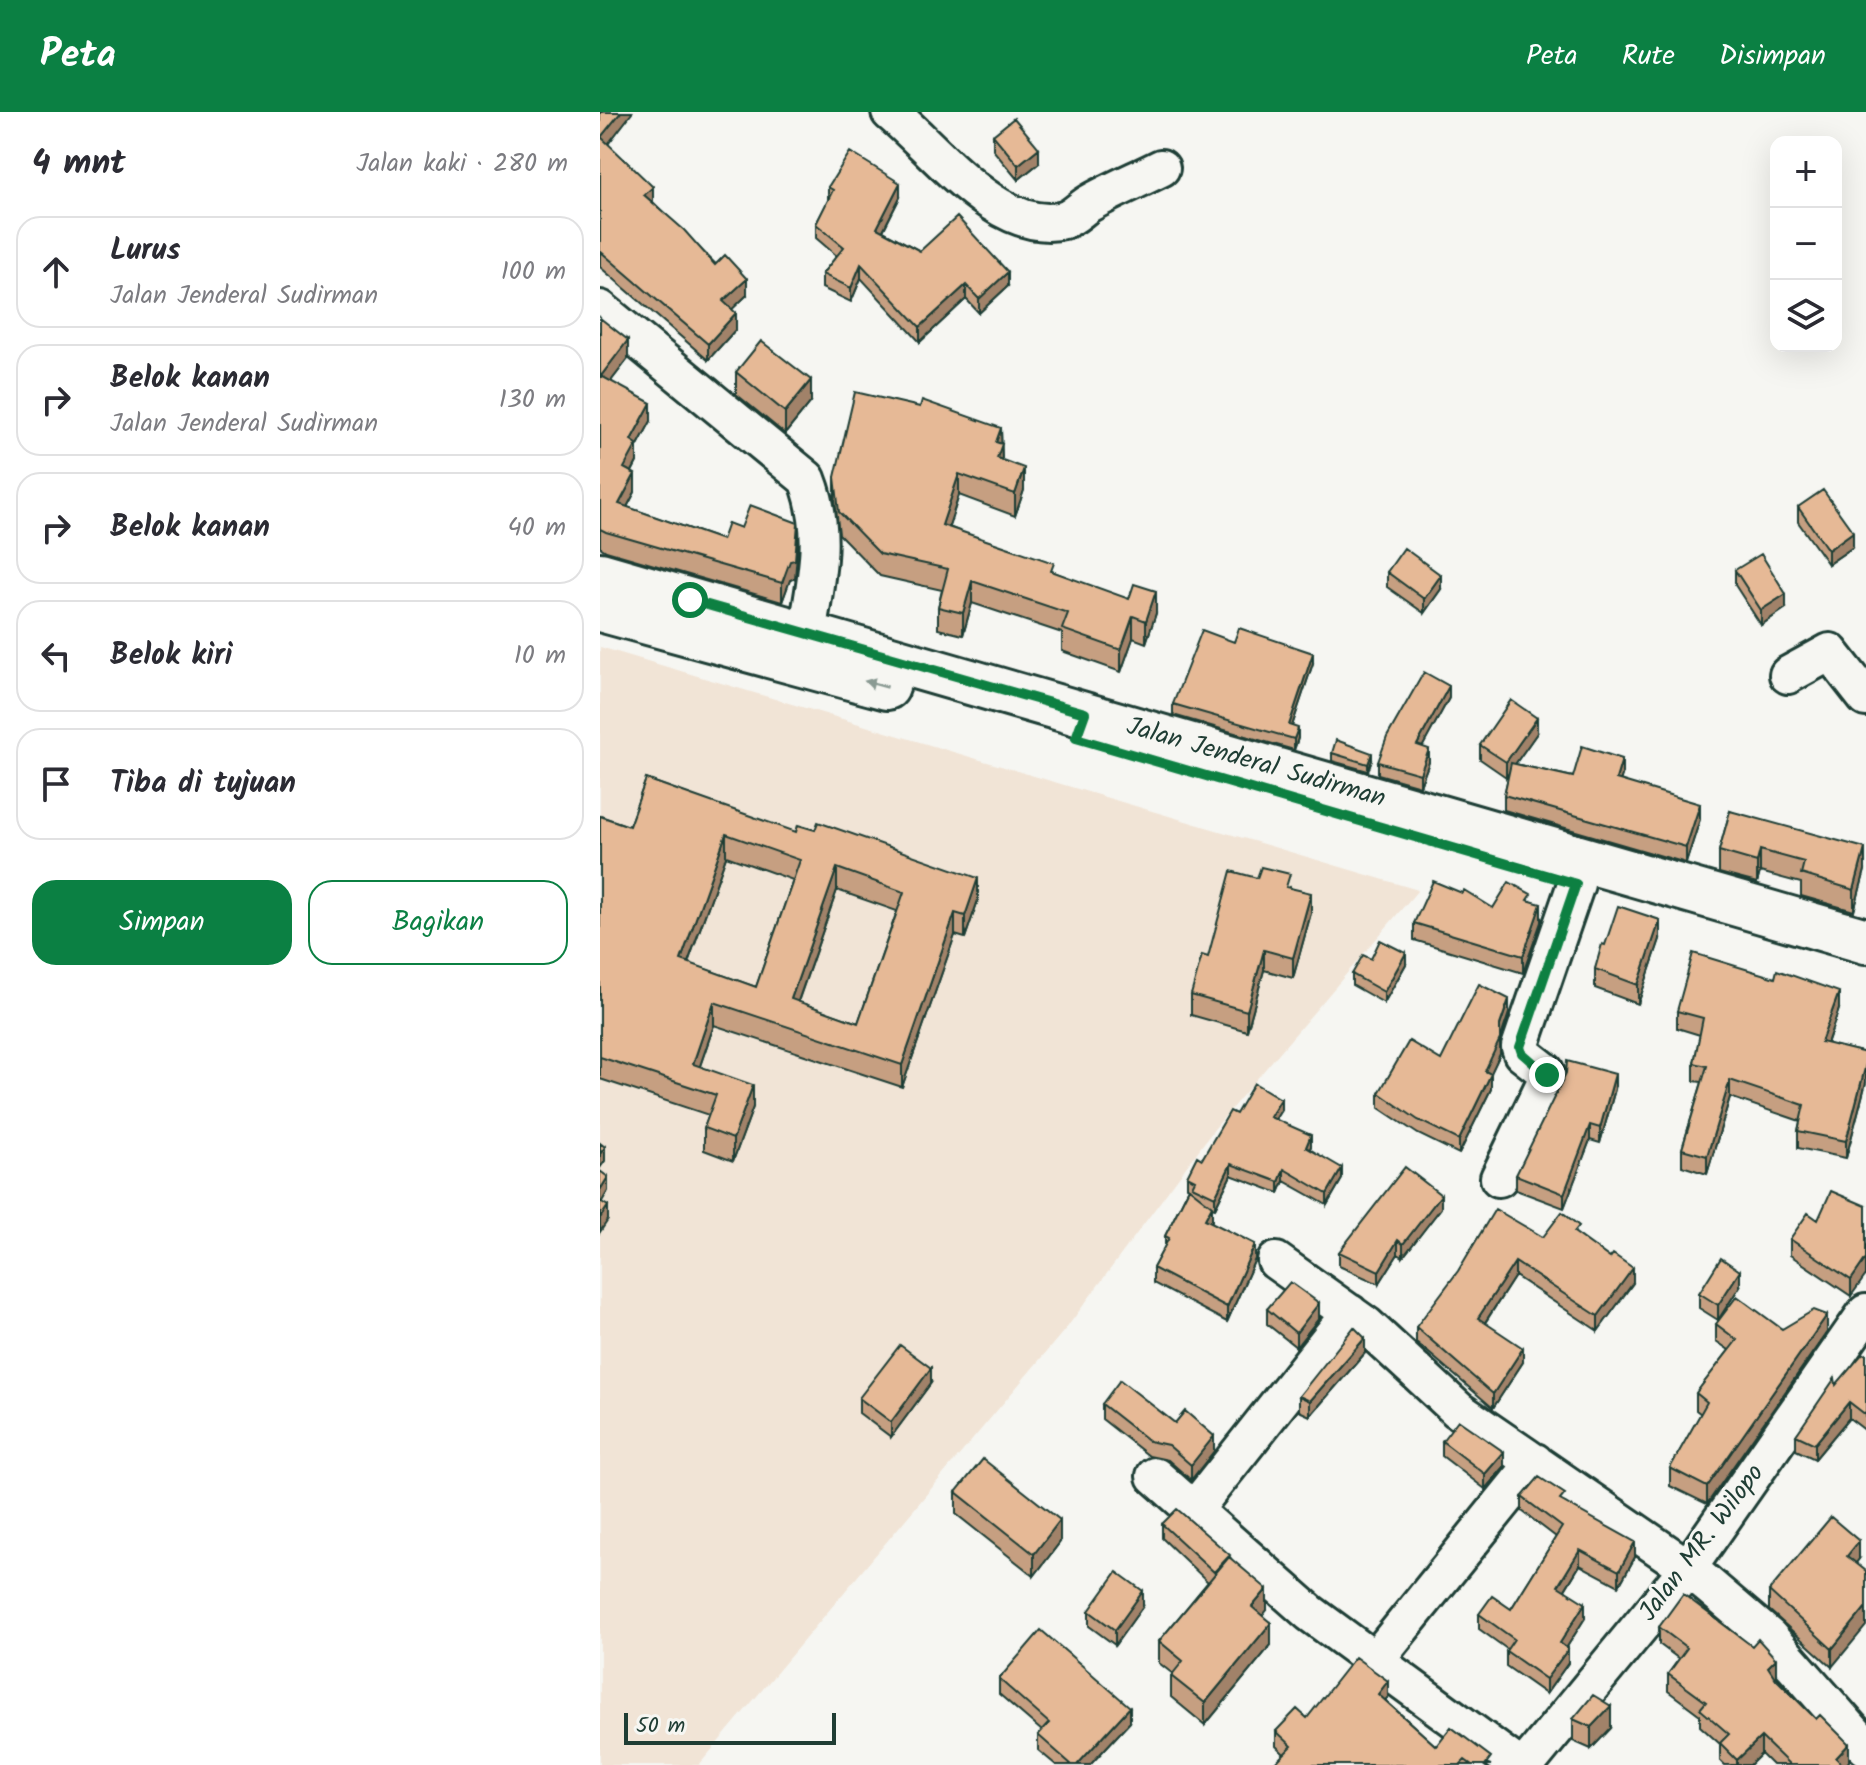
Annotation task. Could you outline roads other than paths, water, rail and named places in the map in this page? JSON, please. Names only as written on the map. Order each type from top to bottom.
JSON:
[{"type":"main road","name":"Jalan Jenderal Sudirman","points":[[600,575],[686,616],[1036,713],[1434,830],[1866,941]]},
{"type":"main road","name":"Jalan Jenderal Sudirman","points":[[600,609],[686,616],[807,633],[1036,713]]},
{"type":"main road","name":"Jalan Jenderal Sudirman","points":[[1434,830],[1576,884],[1866,969]]},
{"type":"street","points":[[890,112],[992,204],[1023,221],[1042,223],[1068,219],[1087,205],[1161,168]]},
{"type":"street","points":[[600,309],[807,479],[815,499],[821,546],[807,633]]},
{"type":"street","points":[[1788,675],[1830,652],[1866,698]]},
{"type":"street","points":[[1499,1178],[1547,1079],[1545,1071],[1522,1053],[1520,1047],[1576,884]]},
{"type":"street","points":[[1276,1261],[1350,1313],[1458,1410],[1688,1568],[1769,1637],[1860,1723]]},
{"type":"street","points":[[1193,1511],[1350,1313]]},
{"type":"street","name":"Jalan MR. Wilopo","points":[[1526,1765],[1688,1568],[1866,1313]]},
{"type":"street","points":[[1376,1659],[1535,1462]]},
{"type":"street","points":[[1155,1476],[1310,1613],[1517,1765]]}]
